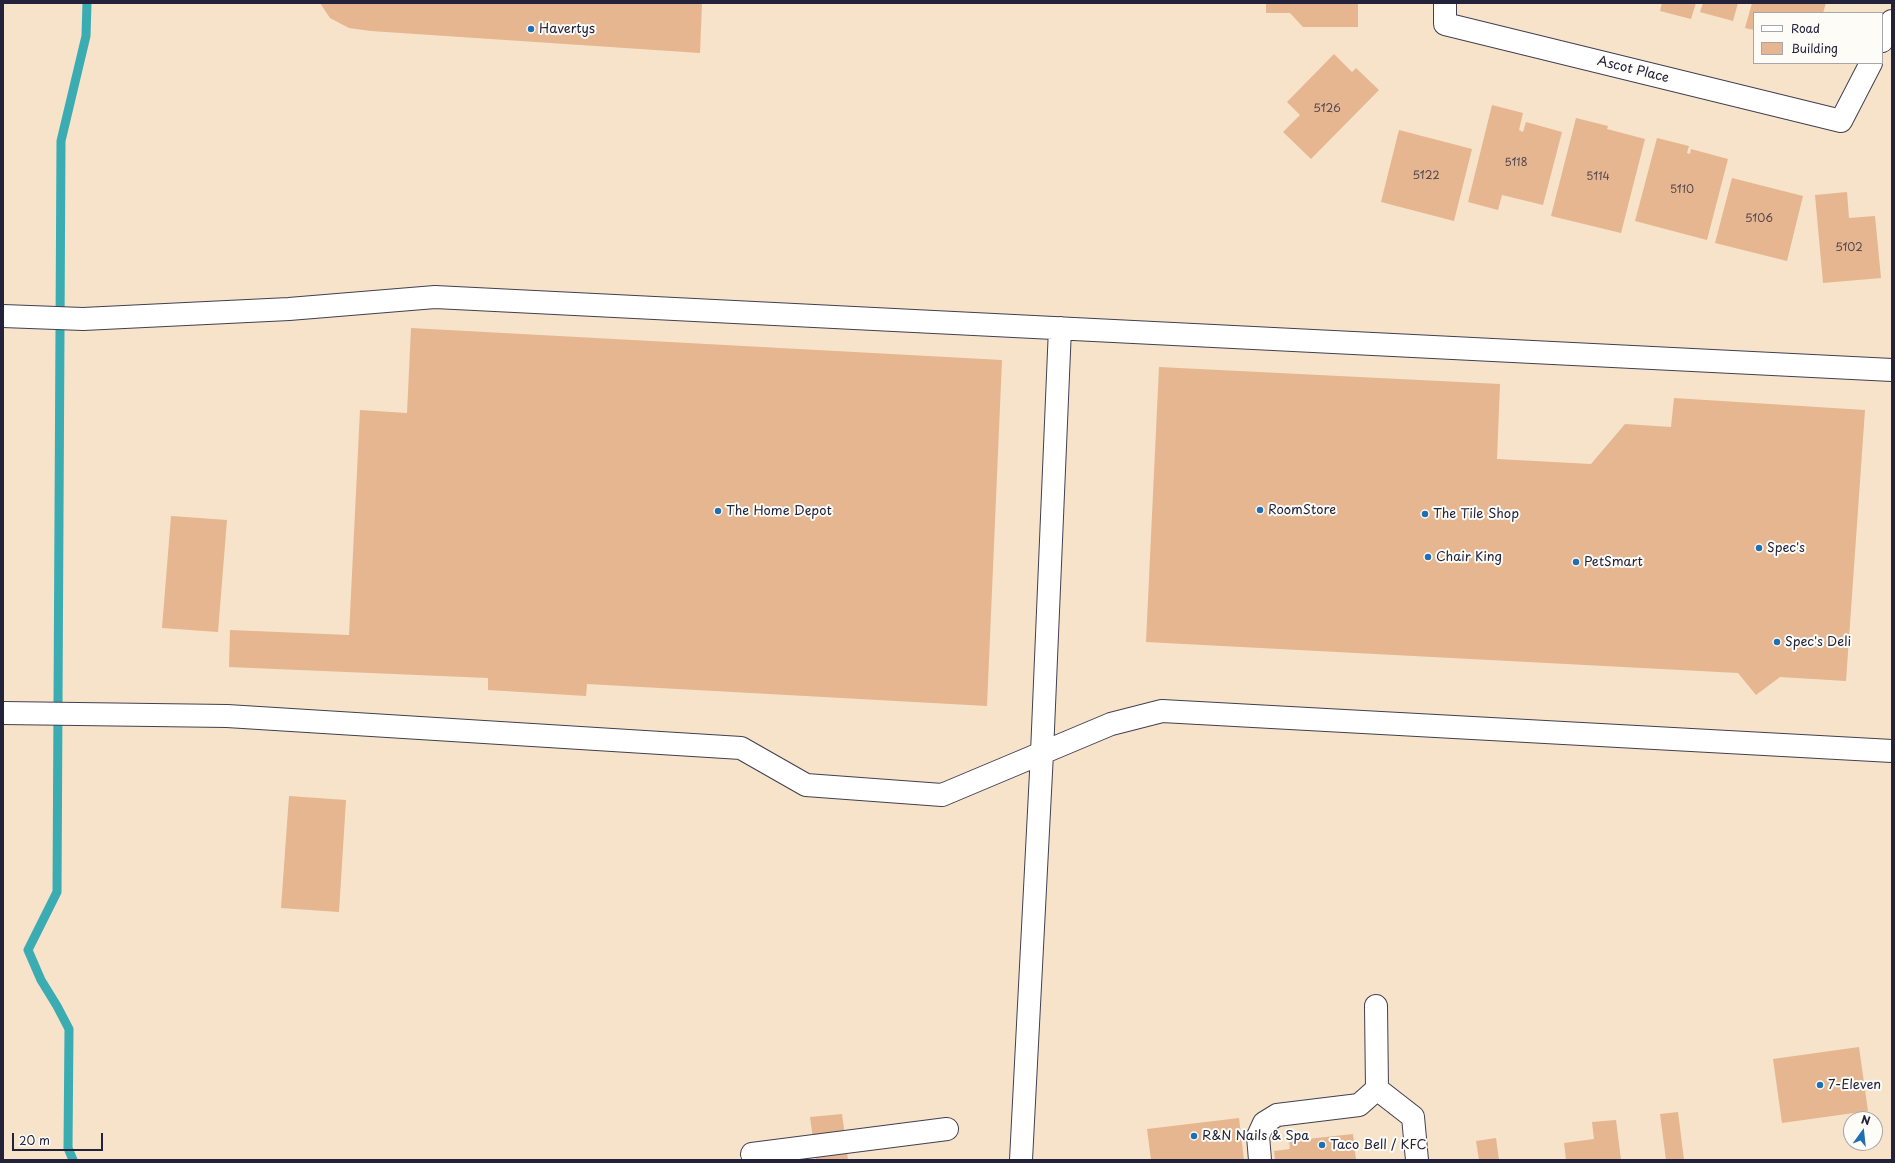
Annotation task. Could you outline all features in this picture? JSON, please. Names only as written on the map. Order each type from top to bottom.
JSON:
[{"type":"street","name":"Ascot Place","points":[[1445,3],[1445,24],[1841,121],[1870,64]]},
{"type":"street","points":[[1883,39],[1892,21]]},
{"type":"street","points":[[3,316],[83,319],[289,309],[435,297],[1892,370]]},
{"type":"street","points":[[1021,1160],[1042,753],[1060,328]]},
{"type":"street","points":[[3,713],[227,716],[740,748],[806,785],[942,795],[1111,724],[1162,711],[1892,751]]},
{"type":"street","points":[[1260,1160],[1258,1136],[1264,1123],[1277,1115],[1359,1105],[1377,1089],[1376,1006]]},
{"type":"street","points":[[1377,1089],[1413,1117],[1417,1160]]},
{"type":"street","points":[[752,1154],[947,1129]]},
{"type":"building","name":"Havertys","points":[[320,3],[702,3],[700,53],[371,31],[349,28],[330,18]]},
{"type":"building","points":[[1266,3],[1358,3],[1358,27],[1303,27],[1290,13],[1266,13]]},
{"type":"building","points":[[1662,3],[1696,3],[1691,19],[1660,11]]},
{"type":"building","points":[[1703,3],[1738,3],[1733,21],[1700,12]]},
{"type":"building","points":[[1752,3],[1826,3],[1823,12],[1753,12],[1753,30],[1745,28]]},
{"type":"building","points":[[1334,54],[1352,72],[1356,68],[1379,90],[1311,159],[1283,132],[1300,115],[1287,102]]},
{"type":"building","points":[[1492,105],[1523,113],[1519,130],[1523,132],[1526,122],[1562,132],[1543,205],[1502,195],[1498,210],[1468,202]]},
{"type":"building","points":[[1576,118],[1608,126],[1607,129],[1645,139],[1621,233],[1551,216]]},
{"type":"building","points":[[1399,130],[1472,149],[1454,221],[1381,202]]},
{"type":"building","points":[[1657,138],[1689,146],[1687,153],[1690,154],[1691,149],[1728,159],[1707,240],[1635,221]]},
{"type":"building","points":[[1732,178],[1803,196],[1787,261],[1715,243]]},
{"type":"building","points":[[1847,192],[1849,218],[1875,216],[1881,278],[1823,283],[1815,195]]},
{"type":"building","name":"The Home Depot","points":[[411,328],[1002,360],[987,706],[587,684],[586,696],[488,690],[488,678],[229,667],[230,630],[349,635],[360,410],[407,413]]},
{"type":"building","points":[[1159,367],[1500,384],[1497,459],[1591,464],[1625,424],[1671,427],[1674,398],[1865,410],[1846,681],[1780,677],[1756,695],[1738,673],[1146,642]]},
{"type":"building","points":[[171,516],[227,520],[218,632],[162,628]]},
{"type":"building","points":[[289,796],[346,800],[339,912],[281,908]]},
{"type":"building","name":"7-Eleven","points":[[1859,1047],[1868,1111],[1843,1111],[1843,1114],[1782,1123],[1773,1059]]},
{"type":"building","points":[[1678,1112],[1684,1160],[1666,1160],[1660,1114]]},
{"type":"building","points":[[842,1114],[848,1160],[816,1160],[810,1117]]},
{"type":"building","name":"R&N Nails & Spa","points":[[1239,1118],[1244,1160],[1151,1160],[1147,1129]]},
{"type":"building","points":[[1616,1120],[1621,1160],[1566,1160],[1564,1143],[1594,1139],[1592,1122]]},
{"type":"building","name":"Taco Bell / KFC","points":[[1353,1134],[1356,1160],[1275,1160],[1274,1151],[1290,1149],[1289,1141]]},
{"type":"building","points":[[1496,1138],[1499,1160],[1479,1160],[1476,1141]]},
{"type":"waterway","points":[[73,1160],[68,1148],[69,1029],[41,980],[28,950],[57,892],[61,141],[86,36],[87,3]]},
{"type":"place","name":"Havertys","points":[[531,29]]},
{"type":"place","name":"RoomStore","points":[[1260,510]]},
{"type":"place","name":"The Home Depot","points":[[718,511]]},
{"type":"place","name":"The Tile Shop","points":[[1425,514]]},
{"type":"place","name":"Spec's","points":[[1759,548]]},
{"type":"place","name":"Chair King","points":[[1428,557]]},
{"type":"place","name":"PetSmart","points":[[1576,562]]},
{"type":"place","name":"Spec's Deli","points":[[1777,642]]},
{"type":"place","name":"7-Eleven","points":[[1820,1085]]},
{"type":"place","name":"R&N Nails & Spa","points":[[1194,1136]]},
{"type":"place","name":"Taco Bell / KFC","points":[[1322,1145]]}]
